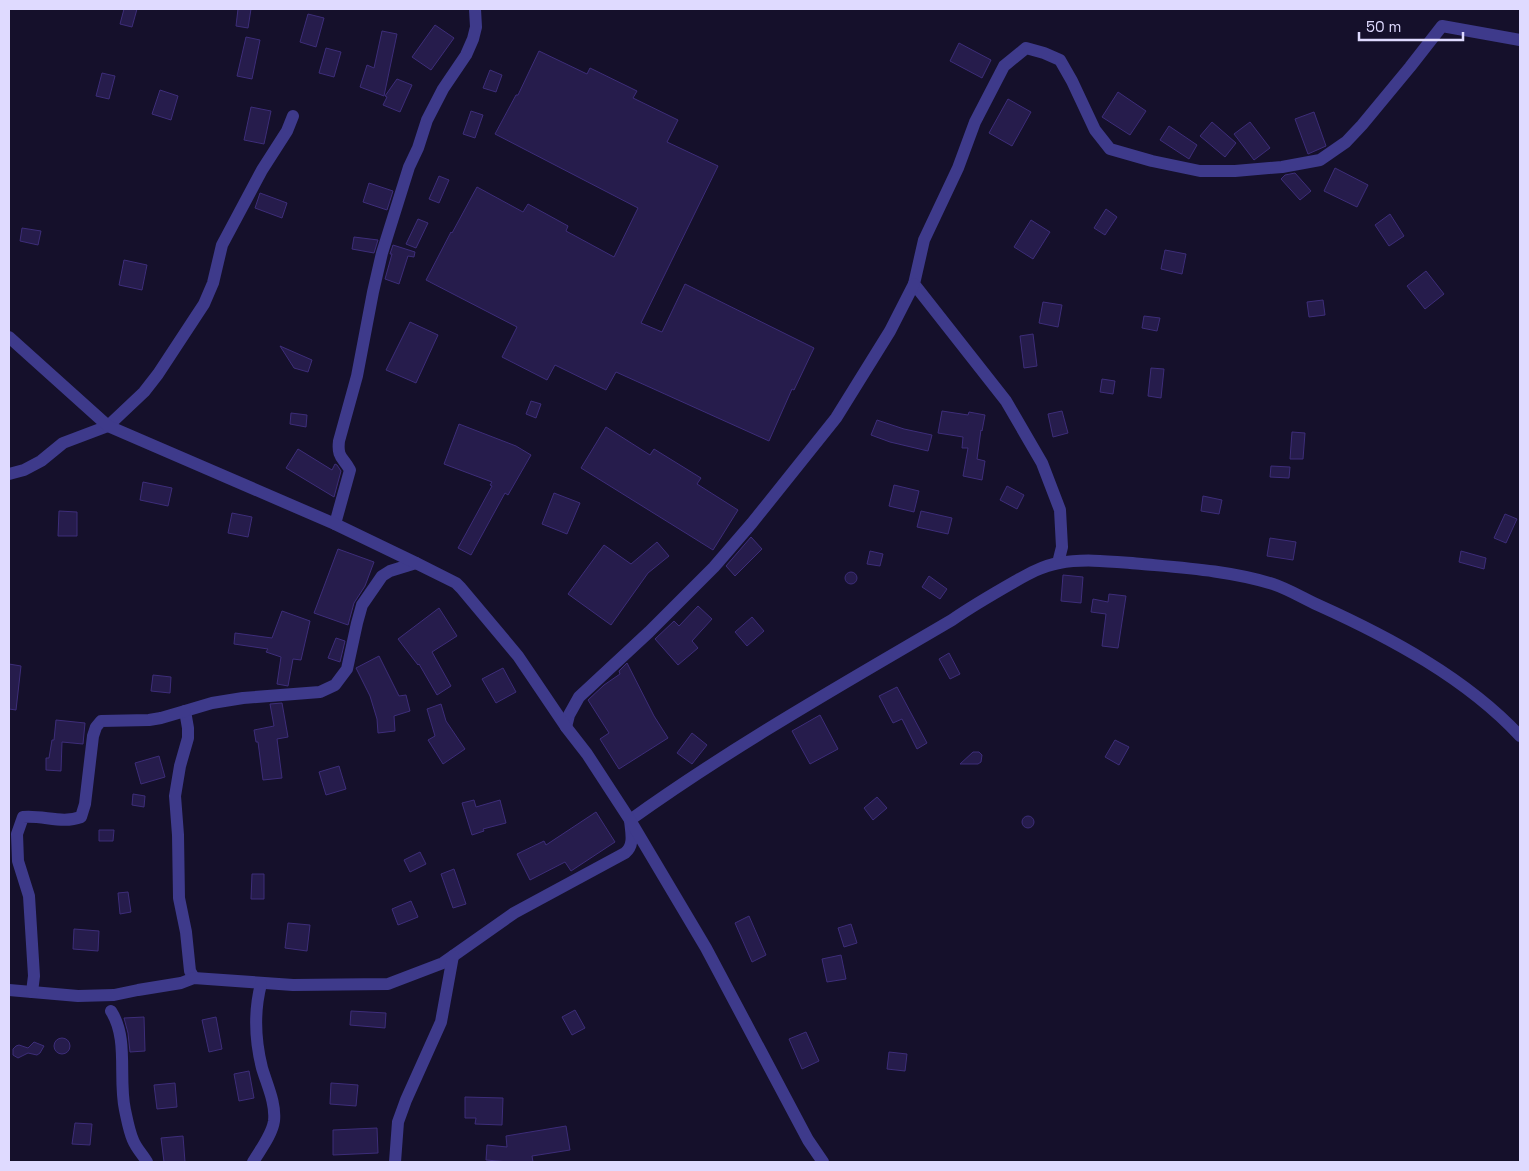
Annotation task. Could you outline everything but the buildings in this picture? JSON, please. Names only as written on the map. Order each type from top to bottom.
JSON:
[{"type":"street","points":[[335,524],[350,470],[340,458],[338,451],[339,441],[357,376],[382,253],[408,167],[418,148],[427,120],[443,88],[466,55],[473,39],[476,26],[475,9]]},
{"type":"street","points":[[566,728],[569,715],[579,697],[714,568],[836,418],[890,331],[914,284],[924,240],[958,168],[975,122],[1004,66],[1026,48],[1060,60],[1072,81],[1094,130],[1110,149],[1152,162],[1200,171],[1235,171],[1282,167],[1320,160],[1346,142],[1442,26],[1520,40]]},
{"type":"street","points":[[9,474],[24,470],[41,461],[63,443],[108,426],[144,392],[204,304],[212,284],[222,245],[262,170],[287,131],[293,116]]},
{"type":"street","points":[[914,284],[1006,401],[1042,462],[1060,510],[1062,540],[1058,563]]},
{"type":"street","points":[[9,337],[108,426],[335,524],[456,583],[461,588],[518,656],[566,728],[587,754],[630,820],[706,948],[808,1140],[823,1162]]},
{"type":"street","points":[[630,820],[705,768],[779,722],[906,648],[980,601],[1037,570],[1058,563],[1099,560],[1186,568],[1248,578],[1275,585],[1372,631],[1447,674],[1502,716],[1520,736]]},
{"type":"street","points":[[32,992],[34,976],[29,896],[18,861],[17,834],[23,816],[71,821],[81,816],[85,804],[94,736],[96,727],[101,721],[155,719],[212,703],[243,698],[320,692],[335,685],[347,669],[362,605],[382,576],[390,571],[416,563]]},
{"type":"street","points":[[185,711],[188,738],[180,766],[175,796],[179,898],[186,932],[190,971],[194,978]]},
{"type":"street","points":[[9,990],[78,996],[114,995],[181,984],[194,978],[293,985],[388,984],[443,963],[514,913],[625,853],[630,849],[632,842],[630,820]]},
{"type":"street","points":[[395,1162],[398,1122],[441,1022],[453,956]]},
{"type":"street","points":[[253,1162],[274,1124],[271,1096],[261,1062],[257,1030],[256,1008],[261,984]]},
{"type":"street","points":[[111,1011],[116,1019],[119,1034],[125,1109],[130,1130],[133,1140],[148,1162]]}]
